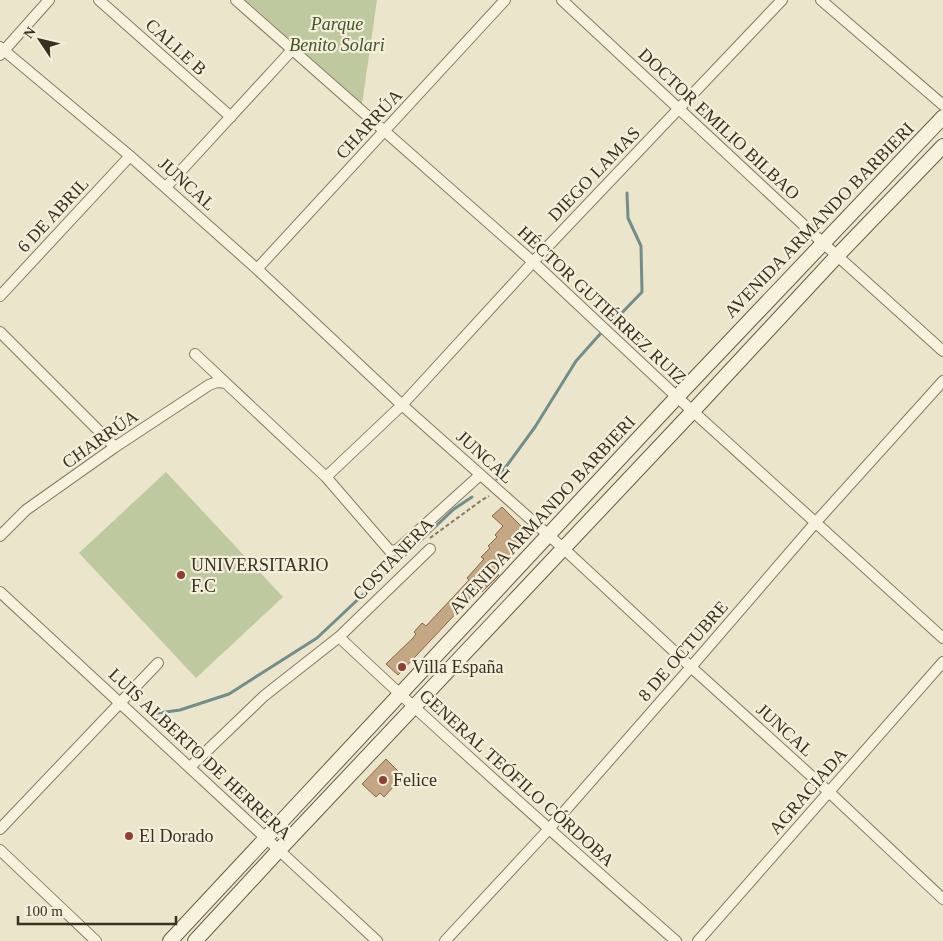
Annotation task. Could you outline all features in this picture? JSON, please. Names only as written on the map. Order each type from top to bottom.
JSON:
[{"type":"street","points":[[1,51],[48,0]]},
{"type":"street","name":"CALLE B","points":[[99,0],[231,117]]},
{"type":"street","name":"HÉCTOR GUTIÉRREZ RUIZ","points":[[236,0],[533,262],[677,397],[943,638]]},
{"type":"street","name":"CHARRÚA","points":[[257,269],[505,0]]},
{"type":"street","name":"DOCTOR EMILIO BILBAO","points":[[562,0],[837,256],[943,351]]},
{"type":"street","name":"DIEGO LAMAS","points":[[326,477],[402,405],[533,262],[782,0]]},
{"type":"street","points":[[820,0],[943,105]]},
{"type":"street","points":[[166,187],[292,50]]},
{"type":"street","name":"JUNCAL","points":[[1,51],[166,187],[257,269],[402,405],[564,548],[943,898]]},
{"type":"street","name":"AVENIDA ARMANDO BARBIERI","points":[[170,941],[677,397],[943,117]]},
{"type":"street","points":[[196,941],[279,850],[837,256],[943,146]]},
{"type":"street","name":"6 DE ABRIL","points":[[0,296],[130,156]]},
{"type":"street","points":[[0,332],[115,447]]},
{"type":"street","points":[[195,354],[326,477],[390,552],[397,550],[480,474]]},
{"type":"street","name":"8 DE OCTUBRE","points":[[445,941],[548,829],[816,522],[943,380]]},
{"type":"street","name":"CHARRÚA","points":[[0,536],[26,510],[115,447],[209,385],[217,382],[226,383]]},
{"type":"street","name":"COSTANERA","points":[[190,767],[264,696],[339,638],[430,549]]},
{"type":"street","name":"LUIS ALBERTO DE HERRERA","points":[[0,592],[378,941]]},
{"type":"street","name":"GENERAL TEÓFILO CÓRDOBA","points":[[339,638],[548,829],[676,941]]},
{"type":"street","name":"AGRACIADA","points":[[698,941],[943,662]]},
{"type":"street","points":[[0,830],[158,663]]},
{"type":"street","points":[[0,850],[96,941]]},
{"type":"path","name":"COSTANERA","points":[[430,549],[427,540],[482,500],[499,492]]},
{"type":"green space","name":"Parque Benito Solari","points":[[245,0],[377,0],[362,104]]},
{"type":"green space","name":"UNIVERSITARIO F.C","points":[[166,472],[283,597],[196,678],[79,553]]},
{"type":"building","points":[[502,507],[527,532],[527,536],[496,572],[499,575],[482,592],[479,589],[398,675],[386,664],[413,638],[416,634],[414,632],[422,623],[426,626],[469,580],[467,578],[484,559],[481,557],[490,548],[488,546],[497,537],[495,535],[503,526],[492,516]]},
{"type":"building","name":"Felice","points":[[386,759],[403,776],[384,797],[380,793],[376,797],[362,784]]},
{"type":"waterway","points":[[616,319],[642,292],[641,246],[628,218],[627,193]]},
{"type":"waterway","points":[[497,479],[535,427],[576,361],[601,333]]},
{"type":"waterway","points":[[151,714],[180,710],[229,694],[317,638],[454,509],[472,497]]},
{"type":"place","name":"UNIVERSITARIO F.C","points":[[181,575]]},
{"type":"place","name":"Villa España","points":[[402,667]]},
{"type":"place","name":"Felice","points":[[383,780]]},
{"type":"place","name":"El Dorado","points":[[129,836]]}]
